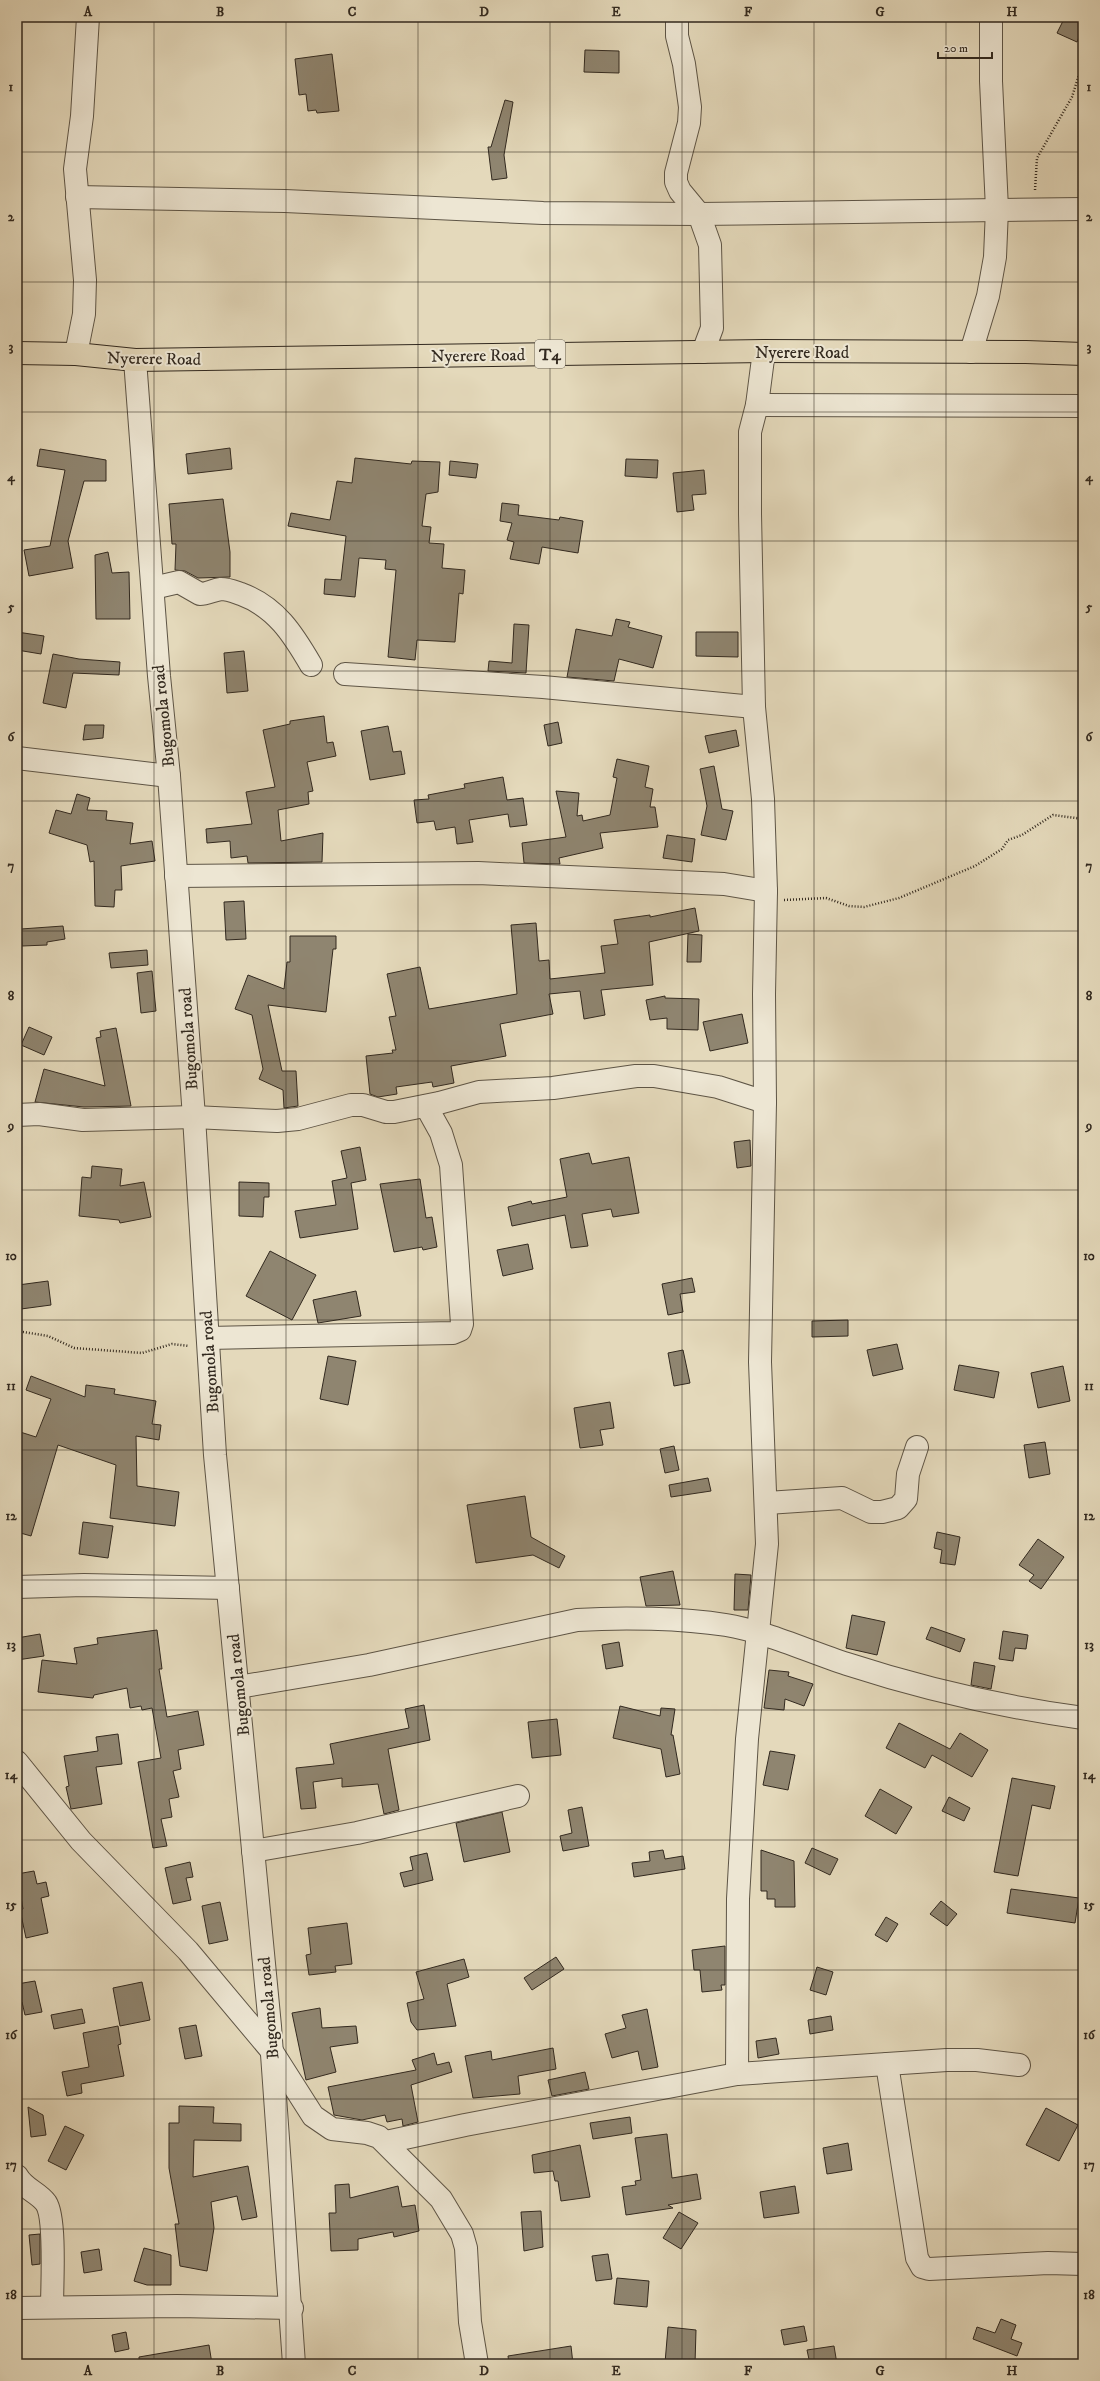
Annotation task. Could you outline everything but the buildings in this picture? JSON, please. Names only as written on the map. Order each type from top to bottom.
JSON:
[{"type":"highway","name":"Nyerere Road","points":[[17,353],[76,354],[135,360],[764,351],[1083,354]]},
{"type":"street","points":[[76,354],[84,314],[85,280],[75,169],[82,116],[88,17]]},
{"type":"street","points":[[677,17],[677,36],[684,64],[690,107],[689,123],[676,177],[678,187],[699,214],[710,245],[712,328],[703,352]]},
{"type":"street","points":[[971,352],[988,296],[995,257],[997,209],[991,82],[991,17]]},
{"type":"street","points":[[77,197],[285,200],[543,214],[699,214],[1083,209]]},
{"type":"street","points":[[737,2074],[738,1899],[747,1739],[759,1634],[767,1544],[767,1503],[760,1362],[765,1102],[766,896],[763,799],[754,707],[750,432],[757,405],[764,351]]},
{"type":"street","name":"Bugomola road","points":[[135,360],[169,776],[194,1117],[215,1455],[271,2050],[292,2308],[294,2364]]},
{"type":"street","points":[[757,405],[1083,406]]},
{"type":"street","points":[[153,588],[179,582],[200,594],[221,589],[247,596],[270,610],[282,620],[294,636],[311,665]]},
{"type":"street","points":[[345,674],[543,687],[754,707]]},
{"type":"street","points":[[17,758],[169,776]]},
{"type":"street","points":[[176,876],[478,873],[724,884],[766,896]]},
{"type":"street","points":[[17,1115],[39,1114],[83,1120],[194,1117],[277,1121],[298,1119],[351,1105],[363,1105],[386,1112],[426,1106],[479,1092],[553,1088],[636,1076],[654,1076],[718,1087],[765,1102]]},
{"type":"street","points":[[208,1344],[453,1333],[460,1330],[462,1324],[451,1165],[441,1133],[426,1106]]},
{"type":"street","points":[[767,1503],[842,1498],[871,1512],[882,1512],[898,1508],[906,1499],[908,1474],[917,1447]]},
{"type":"street","points":[[17,1587],[84,1585],[228,1588]]},
{"type":"street","points":[[238,1687],[369,1665],[577,1620],[599,1619],[684,1622],[726,1625],[759,1634],[847,1664],[910,1683],[999,1705],[1083,1718]]},
{"type":"street","points":[[17,1762],[81,1841],[188,1951],[271,2050],[305,2106],[321,2123],[332,2129],[367,2133],[386,2142],[441,2199],[462,2234],[466,2248],[470,2322],[477,2364]]},
{"type":"street","points":[[253,1851],[357,1833],[518,1796]]},
{"type":"street","points":[[386,2142],[496,2119],[737,2074],[887,2064],[976,2060],[1019,2066]]},
{"type":"street","points":[[887,2064],[916,2258],[922,2267],[929,2269],[1048,2263],[1083,2264]]},
{"type":"street","points":[[17,2176],[22,2184],[44,2201],[48,2207],[52,2238],[52,2307]]},
{"type":"street","points":[[17,2308],[52,2307],[85,2309],[177,2306],[292,2308]]},
{"type":"path","points":[[1027,209],[1036,189],[1037,158],[1072,97],[1083,62]]},
{"type":"path","points":[[766,896],[826,898],[849,906],[864,907],[900,898],[975,866],[1002,849],[1008,840],[1022,835],[1052,815],[1083,819]]},
{"type":"path","points":[[17,1330],[48,1336],[74,1348],[142,1353],[172,1344],[208,1344]]}]
